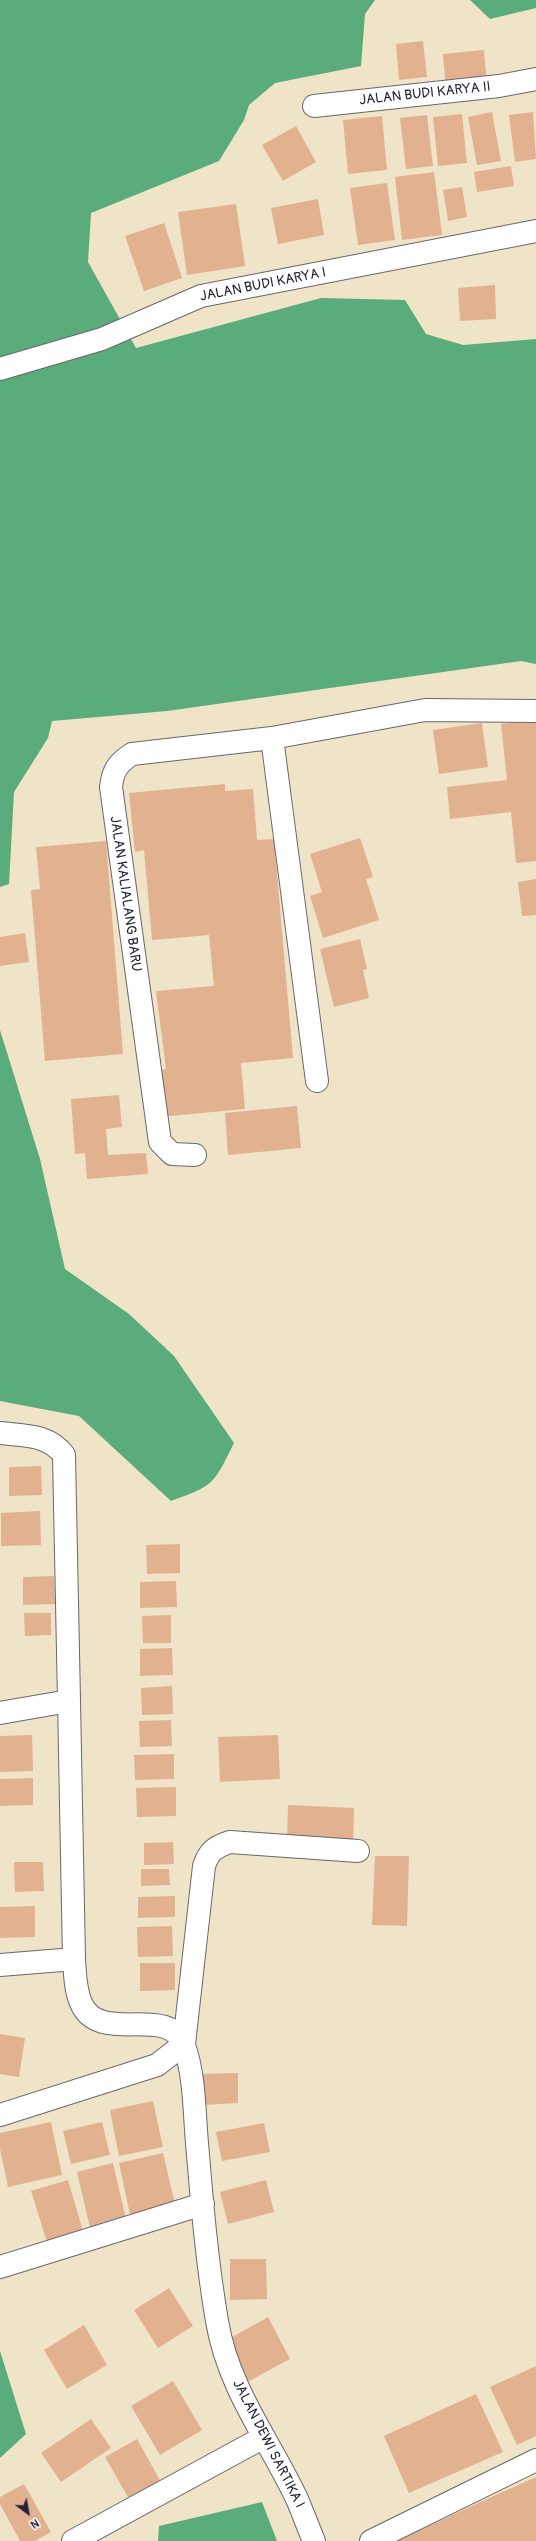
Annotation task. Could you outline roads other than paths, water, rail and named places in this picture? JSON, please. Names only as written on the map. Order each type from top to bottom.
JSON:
[{"type":"street","name":"JALAN BUDI KARYA II","points":[[314,106],[499,86],[536,79]]},
{"type":"street","name":"JALAN BUDI KARYA I","points":[[0,369],[102,339],[201,296],[536,231]]},
{"type":"street","name":"JALAN KALIALANG BARU","points":[[195,1155],[172,1154],[160,1142],[111,787],[112,774],[118,763],[132,754],[272,738],[425,710],[536,711]]},
{"type":"street","points":[[272,738],[317,1081]]},
{"type":"street","points":[[0,1433],[43,1439],[56,1443],[64,1455],[74,1959],[78,1993],[81,2004],[90,2016],[105,2022],[162,2025],[179,2034],[184,2044]]},
{"type":"street","points":[[0,1713],[70,1701]]},
{"type":"street","points":[[0,2115],[157,2065],[184,2044],[204,1866],[208,1853],[216,1847],[230,1842],[358,1851]]},
{"type":"street","points":[[0,1965],[74,1959]]},
{"type":"street","name":"JALAN DEWI SARTIKA I","points":[[184,2044],[193,2076],[202,2204],[217,2322],[223,2349],[237,2387],[297,2499],[314,2541]]},
{"type":"street","points":[[0,2267],[202,2204]]},
{"type":"street","points":[[73,2541],[264,2437]]},
{"type":"street","points":[[371,2541],[536,2460]]}]
